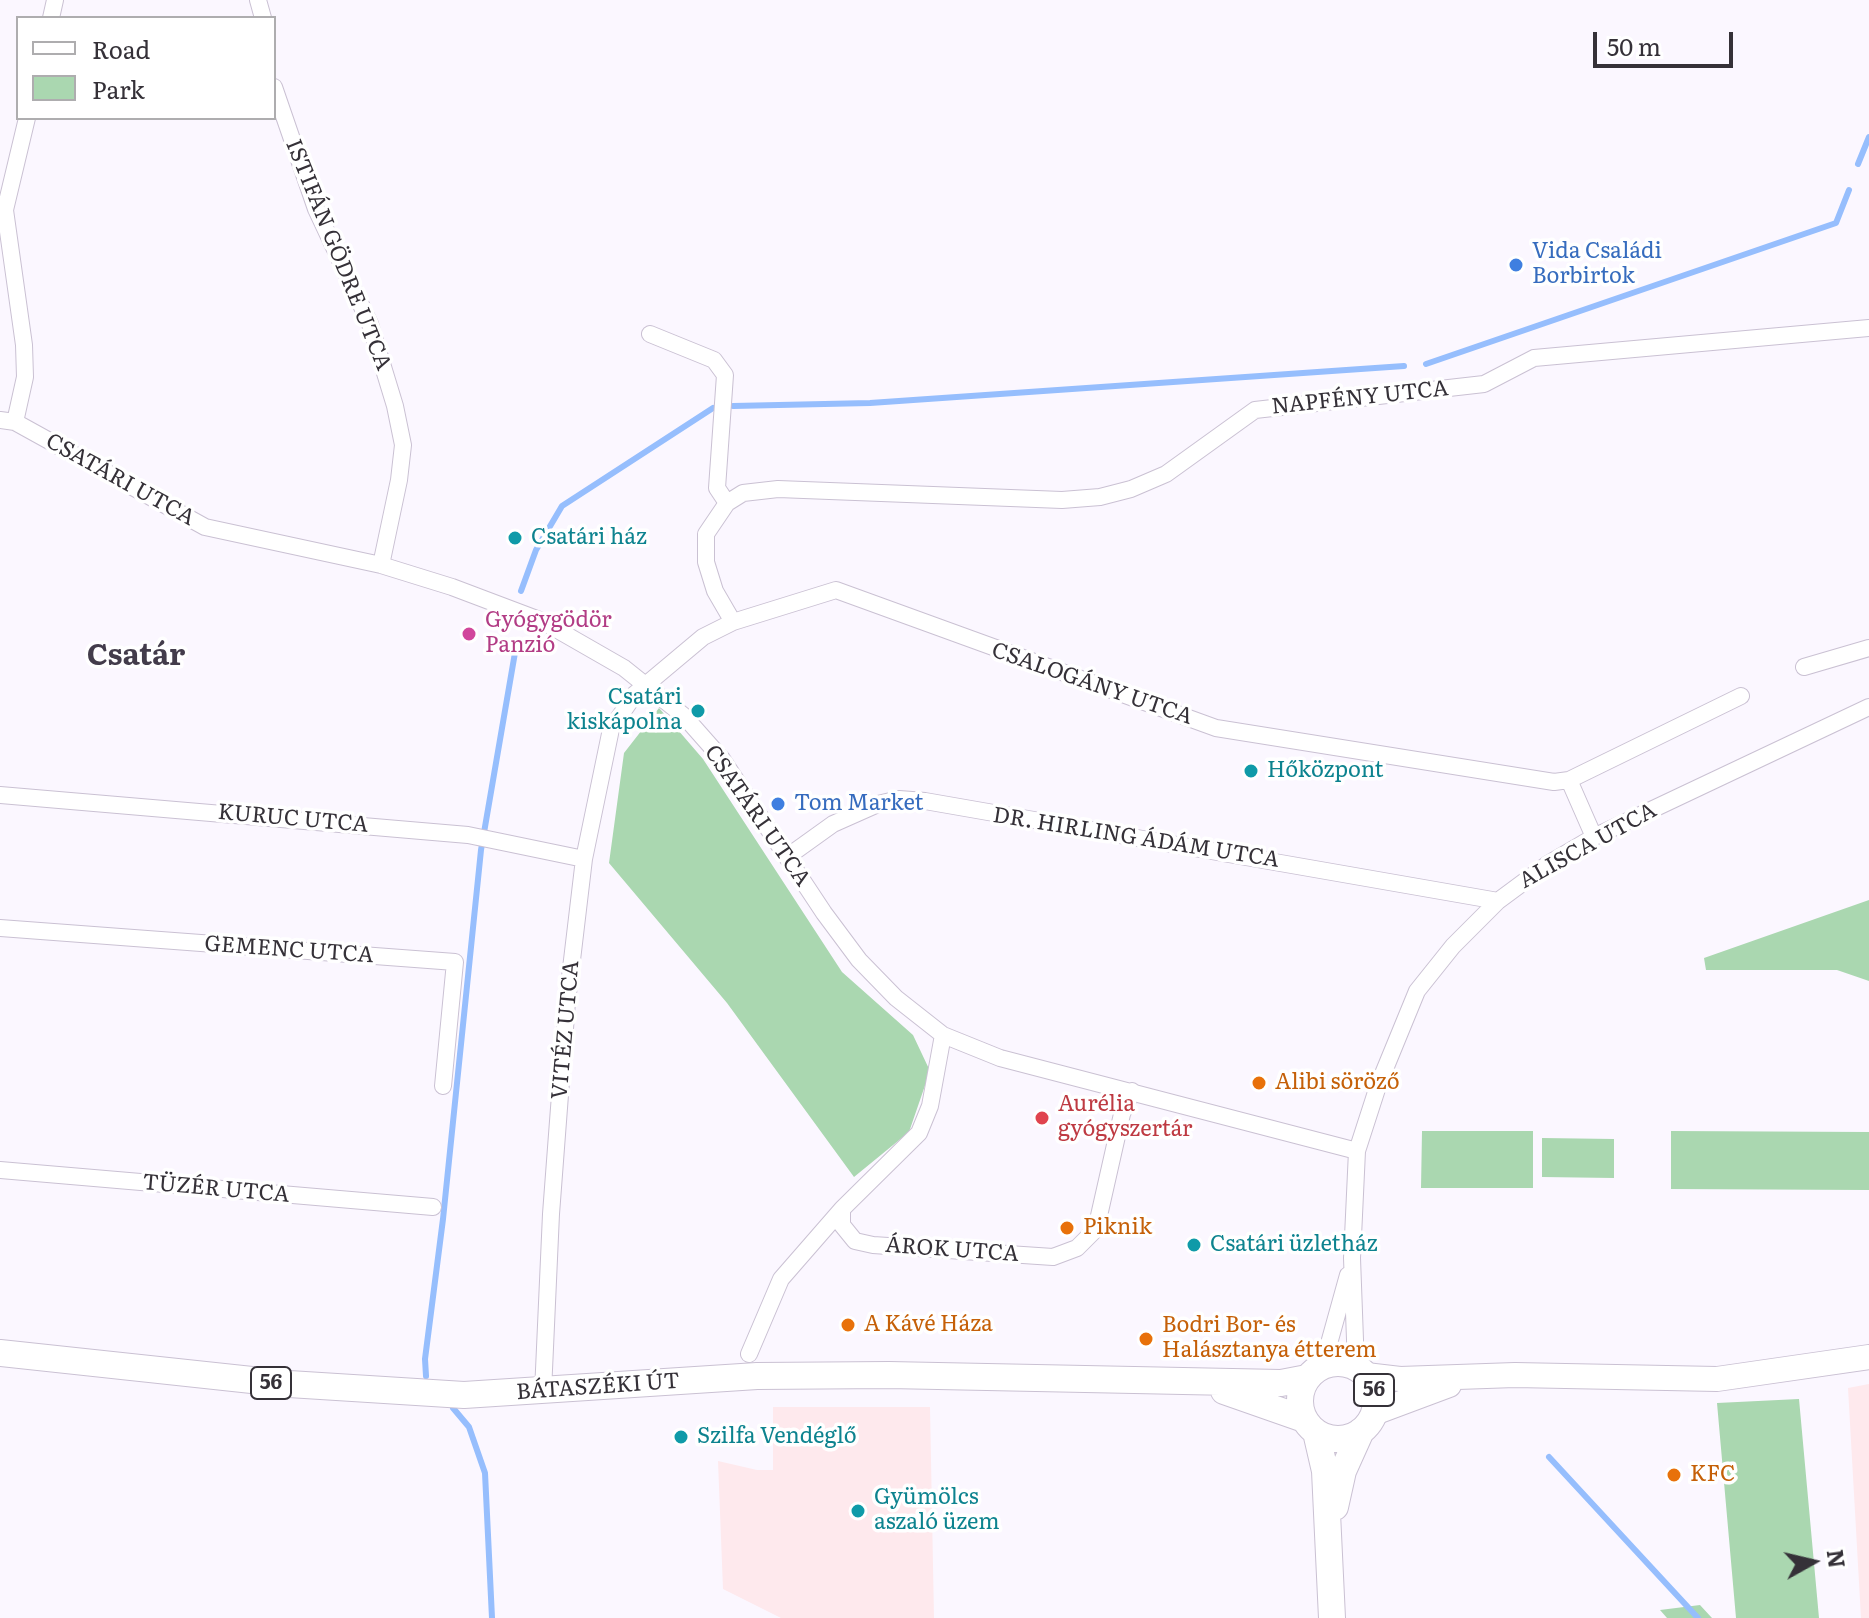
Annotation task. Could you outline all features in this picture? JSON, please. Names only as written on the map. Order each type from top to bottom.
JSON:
[{"type":"main road","name":"BÁTASZÉKI ÚT","points":[[0,1353],[360,1390],[464,1395],[780,1376],[960,1376],[1198,1383]]},
{"type":"main road","name":"56","points":[[1198,1383],[1281,1383],[1339,1362],[1361,1371],[1375,1393],[1367,1422],[1343,1471],[1329,1534]]},
{"type":"main road","name":"56","points":[[1315,1372],[1300,1402],[1325,1471],[1332,1618]]},
{"type":"main road","name":"56","points":[[1198,1383],[1310,1425],[1338,1439],[1367,1422]]},
{"type":"street","name":"ISTIFÁN GÖDRE UTCA","points":[[276,93],[316,209],[370,324],[395,406],[403,445],[381,565]]},
{"type":"street","points":[[8,421],[25,377],[24,345],[5,210],[27,120]]},
{"type":"street","name":"NAPFÉNY UTCA","points":[[727,503],[743,493],[778,489],[1062,500],[1100,497],[1131,489],[1166,474],[1255,410],[1484,384],[1534,358],[1869,328]]},
{"type":"street","points":[[650,334],[714,360],[725,375],[717,488],[727,503],[706,534],[706,562],[715,591],[733,622]]},
{"type":"street","name":"CSATÁRI UTCA","points":[[8,421],[205,527],[381,565],[452,587],[542,621],[645,684],[684,716],[722,759],[859,960],[896,998],[943,1035],[1000,1058],[1357,1151]]},
{"type":"street","name":"CSALOGÁNY UTCA","points":[[645,684],[703,637],[733,622],[836,590],[1216,728],[1554,782],[1569,780],[1741,696]]},
{"type":"street","points":[[1804,667],[1869,648]]},
{"type":"street","name":"VITÉZ UTCA","points":[[543,1392],[561,1078],[584,859],[611,729],[645,684]]},
{"type":"street","name":"ALISCA UTCA","points":[[1361,1371],[1352,1258],[1357,1151],[1378,1086],[1417,991],[1453,946],[1498,901],[1548,864],[1594,837],[1869,707]]},
{"type":"street","points":[[1569,780],[1594,837]]},
{"type":"street","name":"KURUC UTCA","points":[[0,795],[468,835],[584,859]]},
{"type":"street","name":"DR. HIRLING ÁDÁM UTCA","points":[[787,857],[833,824],[878,804],[899,799],[1498,901]]},
{"type":"street","name":"GEMENC UTCA","points":[[0,928],[455,962],[443,1086]]},
{"type":"street","points":[[749,1354],[781,1279],[842,1209],[919,1133],[930,1106],[943,1035]]},
{"type":"street","name":"ÁROK UTCA","points":[[842,1209],[842,1225],[848,1236],[873,1245],[1053,1257],[1077,1248],[1096,1229],[1122,1114],[1132,1091]]},
{"type":"street","name":"TÜZÉR UTCA","points":[[0,1170],[433,1207]]},
{"type":"street","name":"ALISCA UTCA","points":[[1315,1372],[1352,1258]]},
{"type":"street","points":[[1361,1371],[1400,1379],[1487,1376],[1717,1379],[1869,1357]]},
{"type":"street","points":[[1367,1422],[1431,1391],[1487,1376]]},
{"type":"shaded area","points":[[1869,1384],[1869,1618],[1861,1618],[1848,1388]]},
{"type":"shaded area","points":[[773,1407],[930,1407],[934,1618],[781,1618],[723,1589],[718,1461],[757,1470],[773,1470]]},
{"type":"green space","points":[[659,708],[703,759],[842,972],[913,1035],[930,1071],[909,1132],[854,1177],[727,1003],[609,863],[624,753]]},
{"type":"green space","points":[[1869,900],[1869,981],[1837,970],[1706,970],[1704,958]]},
{"type":"green space","points":[[1422,1131],[1533,1131],[1533,1188],[1421,1188]]},
{"type":"green space","points":[[1671,1131],[1869,1132],[1869,1190],[1671,1189]]},
{"type":"green space","points":[[1542,1138],[1614,1139],[1614,1178],[1542,1177]]},
{"type":"green space","points":[[1799,1399],[1819,1618],[1736,1618],[1717,1403]]},
{"type":"green space","points":[[1700,1605],[1712,1618],[1667,1618],[1660,1610]]},
{"type":"waterway","points":[[1858,164],[1869,137]]},
{"type":"waterway","points":[[1426,364],[1836,223],[1849,190]]},
{"type":"waterway","points":[[733,406],[870,403],[1404,366]]},
{"type":"waterway","points":[[521,591],[536,550],[562,506],[713,408]]},
{"type":"waterway","points":[[426,1376],[425,1359],[443,1219],[481,850],[517,641]]},
{"type":"waterway","points":[[453,1408],[469,1427],[485,1473],[492,1618]]},
{"type":"waterway","points":[[1549,1457],[1698,1618]]},
{"type":"place","name":"Vida Családi Borbirtok","points":[[1516,265]]},
{"type":"place","name":"Csatári ház","points":[[515,538]]},
{"type":"place","name":"Gyógygödör Panzió","points":[[469,634]]},
{"type":"place","name":"Csatári kiskápolna","points":[[698,711]]},
{"type":"place","name":"Hőközpont","points":[[1251,771]]},
{"type":"place","name":"Tom Market","points":[[778,804]]},
{"type":"place","name":"Alibi söröző","points":[[1259,1083]]},
{"type":"place","name":"Aurélia gyógyszertár","points":[[1042,1118]]},
{"type":"place","name":"Piknik","points":[[1067,1228]]},
{"type":"place","name":"Csatári üzletház","points":[[1194,1245]]},
{"type":"place","name":"A Kávé Háza","points":[[848,1325]]},
{"type":"place","name":"Bodri Bor- és Halásztanya étterem","points":[[1146,1339]]},
{"type":"place","name":"Szilfa Vendéglő","points":[[681,1437]]},
{"type":"place","name":"KFC","points":[[1674,1475]]},
{"type":"place","name":"Gyümölcs aszaló üzem","points":[[858,1511]]},
{"type":"district","name":"Csatár","points":[[136,656]]}]
